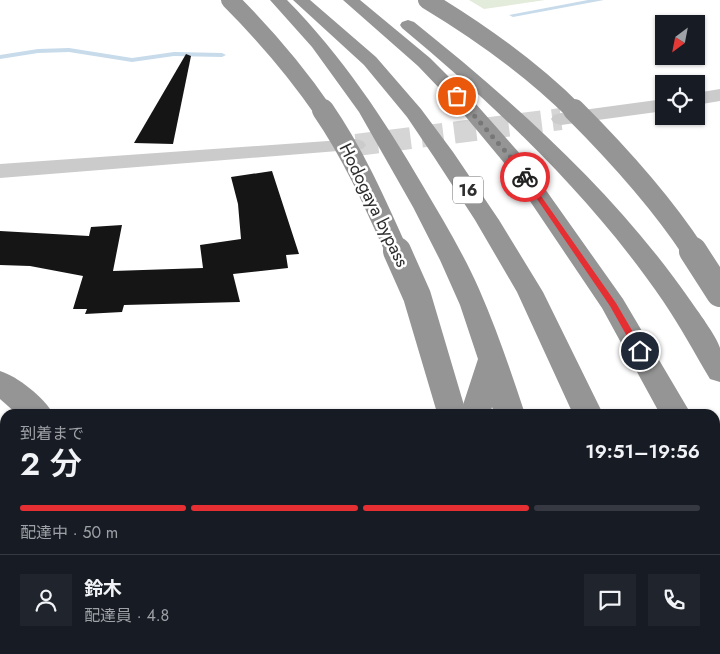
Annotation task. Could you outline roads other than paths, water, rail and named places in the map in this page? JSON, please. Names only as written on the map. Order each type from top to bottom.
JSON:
[{"type":"highway","name":"Hodogaya bypass","points":[[230,0],[260,30],[301,79],[343,139],[364,178],[417,296],[451,409]]},
{"type":"highway","points":[[278,0],[301,22],[342,70],[368,108],[422,203],[459,272],[508,409]]},
{"type":"highway","name":"16","points":[[301,0],[370,61],[414,113],[445,157],[488,220],[530,292],[586,409]]},
{"type":"highway","points":[[351,0],[424,62],[468,107],[513,160],[614,305],[673,409]]},
{"type":"highway","points":[[375,0],[436,47],[487,90],[559,158],[595,198],[671,293],[720,370]]},
{"type":"highway","points":[[427,0],[510,56],[538,78],[587,122],[645,186],[683,236],[720,293]]},
{"type":"highway","points":[[477,409],[492,360]]},
{"type":"highway","points":[[0,382],[32,409]]},
{"type":"street","points":[[705,98],[720,95]]},
{"type":"street","points":[[561,119],[655,106]]},
{"type":"street","points":[[0,171],[356,145]]},
{"type":"waterway","points":[[513,15],[600,0]]},
{"type":"waterway","points":[[0,57],[38,51],[69,50],[132,60],[174,54],[222,55]]},
{"type":"tunnel","points":[[356,145],[561,119]]}]
